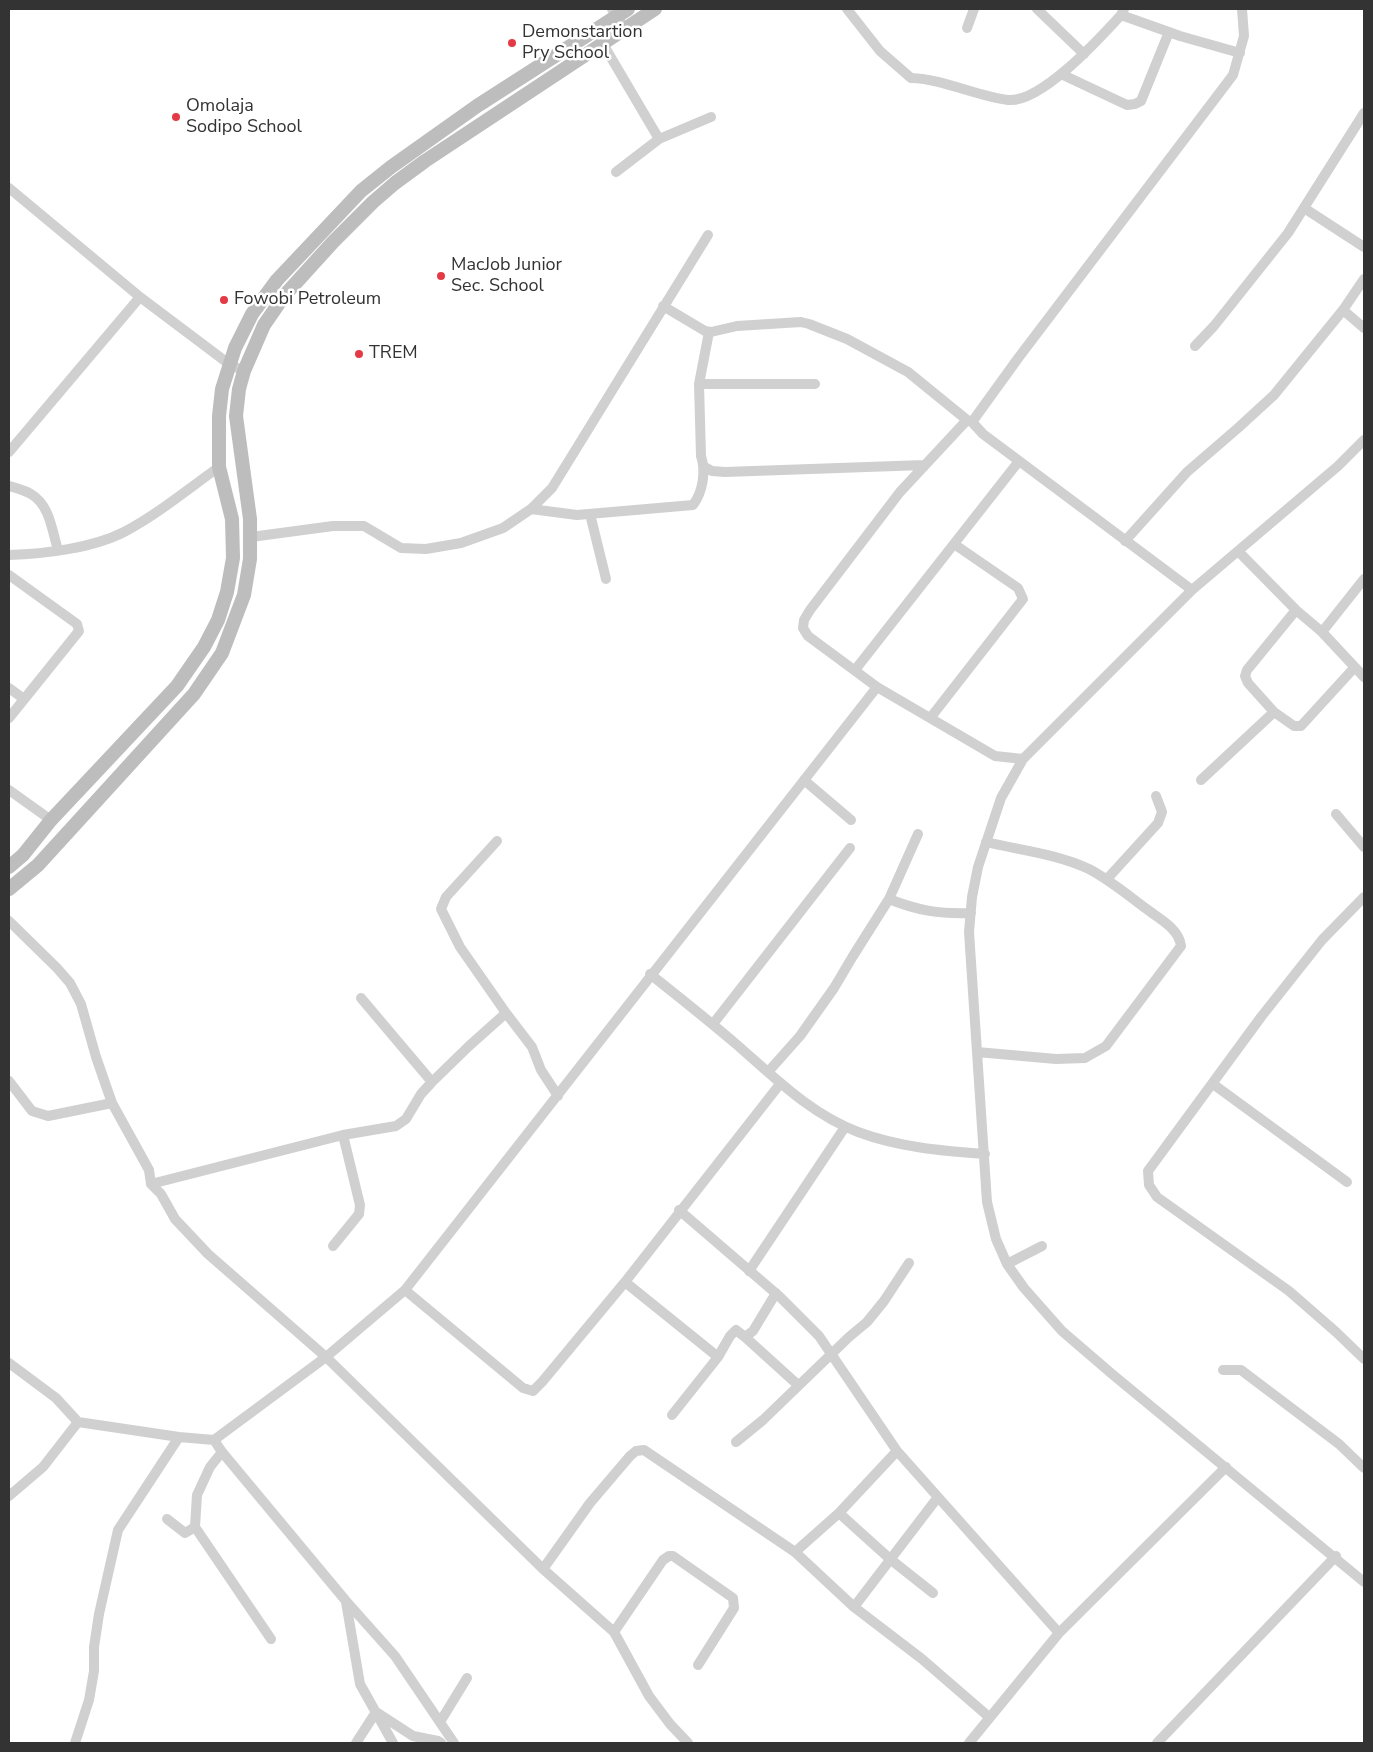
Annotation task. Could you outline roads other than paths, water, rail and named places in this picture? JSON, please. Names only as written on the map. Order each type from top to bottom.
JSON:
[{"type":"main road","points":[[9,889],[38,865],[194,694],[222,653],[244,595],[250,559],[251,537],[236,416],[239,389],[244,371],[264,325],[284,296],[373,202],[395,183],[425,161],[655,9]]},
{"type":"main road","points":[[9,867],[23,855],[51,820],[176,686],[204,647],[218,620],[227,592],[233,558],[234,538],[232,519],[219,467],[222,389],[228,364],[252,314],[277,280],[361,191],[416,148],[619,11]]},
{"type":"street","points":[[847,9],[880,51],[911,78],[925,79],[1007,100],[1018,100],[1033,94],[1060,74],[1084,54],[1122,12],[1169,32],[1240,53]]},
{"type":"street","points":[[967,28],[974,9]]},
{"type":"street","points":[[1037,9],[1084,54]]},
{"type":"street","points":[[1023,759],[995,756],[877,687],[820,647],[808,636],[803,628],[804,620],[838,571],[900,492],[924,465],[969,421],[1233,76],[1244,36],[1242,9]]},
{"type":"street","points":[[619,11],[625,29]]},
{"type":"street","points":[[1060,74],[1127,105],[1135,104],[1141,100],[1169,32]]},
{"type":"street","points":[[602,44],[659,139]]},
{"type":"street","points":[[1195,346],[1214,326],[1282,241],[1364,112]]},
{"type":"street","points":[[616,172],[659,139],[711,116]]},
{"type":"street","points":[[9,188],[140,297],[228,364],[244,371]]},
{"type":"street","points":[[1304,208],[1364,248]]},
{"type":"street","points":[[251,537],[333,526],[364,526],[401,548],[426,549],[461,543],[503,528],[531,509],[552,488],[708,235]]},
{"type":"street","points":[[1125,541],[1187,472],[1274,395],[1343,310],[1364,279]]},
{"type":"street","points":[[9,452],[140,297]]},
{"type":"street","points":[[663,306],[709,332],[737,326],[801,322],[847,339],[908,372],[983,434],[1192,590]]},
{"type":"street","points":[[1343,310],[1364,328]]},
{"type":"street","points":[[531,509],[577,515],[693,504],[698,498],[705,467],[701,456],[699,384],[709,332]]},
{"type":"street","points":[[699,384],[814,384]]},
{"type":"street","points":[[1364,440],[1338,466],[1192,590],[1023,759],[1001,798],[978,867],[969,932],[987,1202],[996,1239],[1007,1264],[1024,1288],[1062,1331],[1112,1374],[1336,1556],[1364,1582]]},
{"type":"street","points":[[855,670],[1019,461]]},
{"type":"street","points":[[705,467],[712,471],[725,472],[924,465]]},
{"type":"street","points":[[9,555],[82,547],[123,532],[167,505],[219,467]]},
{"type":"street","points":[[9,486],[40,500],[47,510],[58,550]]},
{"type":"street","points":[[590,514],[606,579]]},
{"type":"street","points":[[931,717],[1023,599],[1018,588],[954,544]]},
{"type":"street","points":[[1238,551],[1296,610],[1322,632],[1364,677]]},
{"type":"street","points":[[9,576],[79,626],[79,631],[9,718]]},
{"type":"street","points":[[1322,632],[1364,579]]},
{"type":"street","points":[[1296,610],[1247,670],[1245,676],[1248,683],[1274,712],[1294,726],[1300,726],[1354,668]]},
{"type":"street","points":[[9,1363],[56,1398],[78,1422],[214,1440],[326,1357],[405,1290],[558,1096],[650,974],[877,687]]},
{"type":"street","points":[[9,688],[24,699]]},
{"type":"street","points":[[1201,780],[1274,712]]},
{"type":"street","points":[[804,780],[851,820]]},
{"type":"street","points":[[9,790],[51,820]]},
{"type":"street","points":[[1107,879],[1158,823],[1162,812],[1156,796]]},
{"type":"street","points":[[1336,814],[1364,848]]},
{"type":"street","points":[[768,1072],[800,1036],[834,988],[889,899],[918,834]]},
{"type":"street","points":[[497,841],[446,897],[440,909],[460,946],[532,1047],[541,1070],[558,1096]]},
{"type":"street","points":[[977,1052],[1056,1058],[1085,1058],[1106,1046],[1181,946],[1177,933],[1164,922],[1107,879],[1087,868],[1063,859],[986,842]]},
{"type":"street","points":[[713,1024],[850,848]]},
{"type":"street","points":[[1364,897],[1322,940],[1261,1017],[1214,1084],[1148,1171],[1149,1185],[1157,1197],[1289,1291],[1364,1359]]},
{"type":"street","points":[[889,899],[924,911],[947,914],[971,913]]},
{"type":"street","points":[[10,924],[57,968],[70,983],[81,1004],[96,1057],[112,1103],[149,1170],[151,1184],[161,1194],[175,1218],[208,1254],[326,1357],[543,1570],[614,1632],[649,1696],[670,1724],[688,1743]]},
{"type":"street","points":[[650,974],[713,1024],[780,1084],[845,1127],[884,1140],[944,1151],[985,1154]]},
{"type":"street","points":[[361,998],[432,1082]]},
{"type":"street","points":[[151,1184],[343,1135],[396,1126],[406,1119],[432,1082],[506,1013]]},
{"type":"street","points":[[9,1082],[32,1111],[48,1116],[112,1103]]},
{"type":"street","points":[[405,1290],[523,1388],[533,1391],[625,1282],[679,1210],[780,1084]]},
{"type":"street","points":[[1214,1084],[1347,1182]]},
{"type":"street","points":[[749,1272],[845,1127]]},
{"type":"street","points":[[333,1246],[359,1214],[360,1205],[343,1135]]},
{"type":"street","points":[[679,1210],[749,1272],[776,1293],[819,1336],[897,1451],[1059,1633]]},
{"type":"street","points":[[1007,1264],[1042,1246]]},
{"type":"street","points":[[736,1442],[763,1420],[867,1322],[884,1301],[909,1262]]},
{"type":"street","points":[[625,1282],[718,1357]]},
{"type":"street","points":[[745,1337],[753,1331],[776,1293]]},
{"type":"street","points":[[672,1415],[718,1357],[730,1336],[736,1330],[798,1385]]},
{"type":"street","points":[[1223,1370],[1241,1370],[1339,1444],[1364,1468]]},
{"type":"street","points":[[9,1496],[43,1467],[78,1422]]},
{"type":"street","points":[[75,1743],[89,1700],[94,1672],[94,1647],[99,1614],[118,1530],[179,1436]]},
{"type":"street","points":[[214,1440],[346,1601],[395,1656],[454,1743]]},
{"type":"street","points":[[543,1570],[590,1503],[630,1456],[636,1451],[644,1450],[794,1552],[854,1607],[922,1659],[989,1717]]},
{"type":"street","points":[[794,1552],[839,1513],[897,1451]]},
{"type":"street","points":[[222,1452],[210,1467],[198,1495],[195,1527],[271,1639]]},
{"type":"street","points":[[969,1743],[1059,1633],[1226,1467]]},
{"type":"street","points":[[854,1607],[938,1497]]},
{"type":"street","points":[[839,1513],[890,1559],[933,1593]]},
{"type":"street","points":[[167,1519],[185,1533],[195,1527]]},
{"type":"street","points":[[614,1632],[663,1560],[673,1556],[733,1598],[735,1603],[734,1608],[698,1665]]},
{"type":"street","points":[[1157,1743],[1336,1556]]},
{"type":"street","points":[[346,1601],[360,1684],[393,1743]]},
{"type":"street","points":[[440,1722],[467,1678]]},
{"type":"street","points":[[356,1743],[376,1712]]},
{"type":"street","points":[[376,1712],[414,1736],[441,1743]]},
{"type":"place","name":"Demonstartion Pry School","points":[[512,43]]},
{"type":"place","name":"Omolaja Sodipo School","points":[[176,117]]},
{"type":"place","name":"MacJob Junior Sec. School","points":[[441,276]]},
{"type":"place","name":"Fowobi Petroleum","points":[[224,300]]},
{"type":"place","name":"TREM","points":[[359,354]]}]
